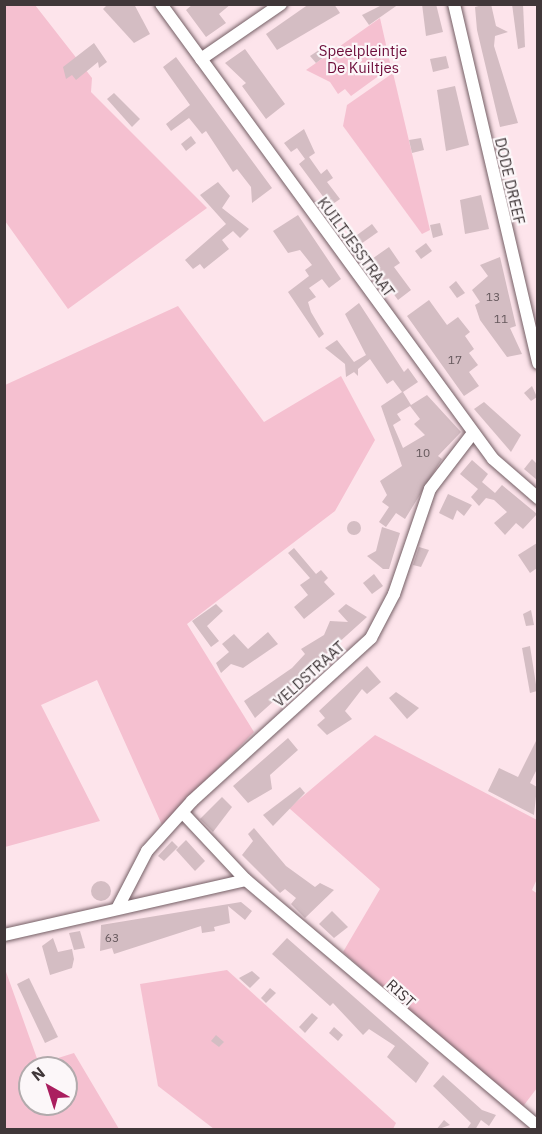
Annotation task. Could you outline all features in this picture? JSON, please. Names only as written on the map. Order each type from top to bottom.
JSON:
[{"type":"street","name":"KUILTJESSTRAAT","points":[[161,4],[473,433],[493,459],[537,498]]},
{"type":"street","points":[[201,59],[281,4]]},
{"type":"street","name":"DODE DREEF","points":[[453,4],[537,363]]},
{"type":"street","name":"VELDSTRAAT","points":[[118,907],[147,851],[183,813],[371,638],[394,594],[430,489],[473,433]]},
{"type":"street","name":"RIST","points":[[183,813],[246,880],[537,1127]]},
{"type":"street","points":[[4,935],[118,907],[246,880]]},
{"type":"green space","points":[[4,5],[35,5],[92,78],[91,92],[207,208],[68,309],[5,221]]},
{"type":"green space","name":"Speelpleintje De Kuiltjes","points":[[380,18],[391,67],[351,96],[345,89],[338,94],[330,82],[306,70]]},
{"type":"green space","points":[[393,73],[430,230],[422,234],[343,126],[347,105]]},
{"type":"green space","points":[[178,306],[264,422],[341,376],[375,440],[335,511],[187,624],[254,732],[162,825],[97,680],[41,705],[100,821],[5,847],[5,385]]},
{"type":"green space","points":[[375,735],[537,820],[537,879],[532,890],[538,894],[537,1088],[521,1109],[343,952],[380,889],[289,808]]},
{"type":"green space","points":[[5,969],[36,1056],[18,1056],[18,1116],[78,1116],[78,1060],[119,1129],[5,1129]]},
{"type":"green space","points":[[227,970],[396,1123],[393,1129],[214,1129],[158,1086],[140,984]]},
{"type":"building","points":[[108,4],[134,4],[150,34],[134,43],[103,9]]},
{"type":"building","points":[[193,4],[231,4],[219,14],[226,23],[206,37],[186,10]]},
{"type":"building","points":[[309,4],[334,4],[340,13],[277,50],[266,34]]},
{"type":"building","points":[[384,4],[399,4],[369,25],[362,15]]},
{"type":"building","points":[[422,4],[436,4],[443,32],[426,36]]},
{"type":"building","points":[[491,4],[496,26],[508,32],[495,36],[494,46],[518,123],[500,127],[477,30],[475,7]]},
{"type":"building","points":[[512,4],[523,4],[525,47],[518,49]]},
{"type":"building","points":[[94,43],[107,62],[99,68],[98,62],[76,80],[72,75],[66,79],[63,67]]},
{"type":"building","points":[[245,49],[285,104],[266,119],[242,86],[246,83],[225,63]]},
{"type":"building","points":[[319,50],[324,57],[316,63],[310,56]]},
{"type":"building","points":[[446,56],[449,68],[433,72],[430,59]]},
{"type":"building","points":[[176,57],[272,188],[252,203],[251,187],[237,169],[233,172],[206,131],[202,134],[189,118],[171,131],[166,124],[190,105],[163,67]]},
{"type":"building","points":[[455,86],[469,145],[446,151],[437,90]]},
{"type":"building","points":[[114,93],[140,119],[132,127],[107,99]]},
{"type":"building","points":[[304,129],[315,153],[309,157],[321,174],[327,169],[333,178],[327,182],[340,199],[330,206],[299,164],[305,159],[297,148],[291,152],[284,143]]},
{"type":"building","points":[[191,136],[196,143],[186,151],[181,144]]},
{"type":"building","points":[[421,138],[424,150],[412,153],[409,140]]},
{"type":"building","points":[[218,182],[230,196],[222,208],[249,229],[240,238],[233,231],[222,240],[229,249],[204,269],[200,264],[193,269],[185,260],[226,224],[200,195]]},
{"type":"building","points":[[481,195],[489,229],[465,234],[460,200]]},
{"type":"building","points":[[298,215],[341,279],[329,288],[322,279],[309,288],[316,297],[308,302],[311,312],[324,334],[319,338],[288,292],[309,276],[305,270],[312,265],[300,250],[288,253],[273,231]]},
{"type":"building","points":[[440,223],[443,235],[433,238],[430,225]]},
{"type":"building","points":[[372,224],[378,232],[358,246],[353,238]]},
{"type":"building","points":[[426,243],[432,251],[421,259],[415,251]]},
{"type":"building","points":[[389,247],[400,263],[394,267],[411,290],[398,300],[369,261]]},
{"type":"building","points":[[500,257],[516,326],[510,328],[522,354],[507,357],[480,320],[475,305],[480,302],[472,290],[488,276],[480,265]]},
{"type":"building","points":[[456,281],[465,293],[457,298],[449,287]]},
{"type":"building","points":[[429,300],[447,325],[458,317],[470,332],[465,336],[474,349],[469,353],[478,365],[469,372],[479,386],[464,396],[407,316]]},
{"type":"building","points":[[359,303],[404,372],[408,368],[418,382],[403,392],[411,405],[427,395],[461,432],[438,456],[442,459],[405,519],[396,513],[386,527],[379,522],[389,507],[382,502],[387,495],[380,481],[402,466],[381,406],[402,392],[393,380],[387,384],[370,359],[358,369],[358,376],[354,372],[346,377],[345,364],[325,348],[337,340],[354,362],[366,355],[345,314]],"holes":[[[410,406],[420,419],[414,424],[425,435],[403,448],[393,425],[401,420],[397,414]]]},
{"type":"building","points":[[532,386],[537,397],[531,401],[524,393]]},
{"type":"building","points":[[484,402],[521,435],[511,452],[474,409]]},
{"type":"building","points":[[532,459],[537,464],[537,480],[524,469]]},
{"type":"building","points":[[472,460],[488,474],[482,482],[495,493],[502,485],[537,514],[523,529],[516,523],[505,535],[494,523],[507,512],[494,500],[486,498],[479,506],[471,497],[478,489],[460,474]]},
{"type":"building","points":[[448,494],[472,505],[464,516],[457,510],[453,520],[439,513]]},
{"type":"building","points":[[354,521],[359,523],[361,528],[359,533],[354,535],[349,533],[347,528],[349,523]]},
{"type":"building","points":[[382,527],[400,533],[389,569],[383,569],[367,556],[376,551]]},
{"type":"building","points":[[537,543],[537,568],[530,573],[518,555]]},
{"type":"building","points":[[419,547],[429,550],[421,567],[413,565]]},
{"type":"building","points":[[294,548],[316,574],[321,570],[328,578],[324,582],[335,594],[304,619],[294,607],[308,595],[300,585],[310,578],[288,553]]},
{"type":"building","points":[[374,574],[383,586],[372,594],[363,583]]},
{"type":"building","points":[[216,604],[223,611],[207,626],[219,641],[211,647],[192,621]]},
{"type":"building","points":[[346,604],[367,617],[255,718],[244,701],[292,668],[305,654],[301,649],[324,635],[330,621],[348,622],[338,611]]},
{"type":"building","points":[[531,610],[534,625],[526,626],[523,614]]},
{"type":"building","points":[[268,632],[278,644],[243,668],[231,664],[221,673],[216,663],[229,652],[222,644],[234,634],[248,649]]},
{"type":"building","points":[[530,646],[537,691],[530,693],[522,648]]},
{"type":"building","points":[[367,666],[381,682],[367,694],[362,689],[345,711],[352,719],[327,735],[317,725],[325,718],[319,711]]},
{"type":"building","points":[[396,692],[419,708],[407,719],[389,698]]},
{"type":"building","points":[[288,738],[298,750],[270,775],[272,789],[248,803],[233,786]]},
{"type":"building","points":[[537,739],[537,769],[530,783],[537,787],[534,815],[488,791],[499,768],[518,777]]},
{"type":"building","points":[[300,787],[305,793],[273,826],[263,815]]},
{"type":"building","points":[[222,797],[232,807],[213,832],[200,819]]},
{"type":"building","points":[[254,828],[286,866],[315,887],[320,883],[334,890],[305,918],[291,904],[296,898],[285,889],[280,893],[242,855],[253,841],[248,834]]},
{"type":"building","points":[[186,840],[205,861],[195,871],[176,850]]},
{"type":"building","points":[[172,841],[178,847],[164,861],[158,856]]},
{"type":"building","points":[[97,881],[105,881],[111,887],[111,895],[105,901],[97,901],[91,895],[91,887]]},
{"type":"building","points":[[241,902],[252,911],[245,920],[228,906],[230,923],[214,927],[215,931],[202,933],[201,926],[114,954],[112,948],[100,951],[101,925]]},
{"type":"building","points":[[332,911],[348,927],[334,938],[319,924]]},
{"type":"building","points":[[80,931],[85,948],[74,950],[69,933]]},
{"type":"building","points":[[53,938],[58,952],[72,949],[74,959],[72,968],[50,975],[42,946]]},
{"type":"building","points":[[287,938],[429,1063],[416,1083],[387,1057],[395,1046],[369,1029],[363,1035],[333,1003],[330,1006],[272,954]]},
{"type":"building","points":[[252,971],[260,978],[250,988],[239,978]]},
{"type":"building","points":[[29,978],[58,1037],[45,1043],[17,984]]},
{"type":"building","points":[[270,988],[276,993],[266,1003],[261,998]]},
{"type":"building","points":[[312,1013],[318,1018],[305,1033],[299,1027]]},
{"type":"building","points":[[334,1027],[343,1035],[338,1041],[329,1033]]},
{"type":"building","points":[[216,1035],[224,1042],[219,1047],[211,1041]]},
{"type":"building","points":[[443,1075],[482,1110],[496,1115],[489,1126],[481,1120],[475,1130],[466,1130],[471,1123],[433,1086]]},
{"type":"building","points":[[444,1120],[450,1125],[436,1130]]}]
